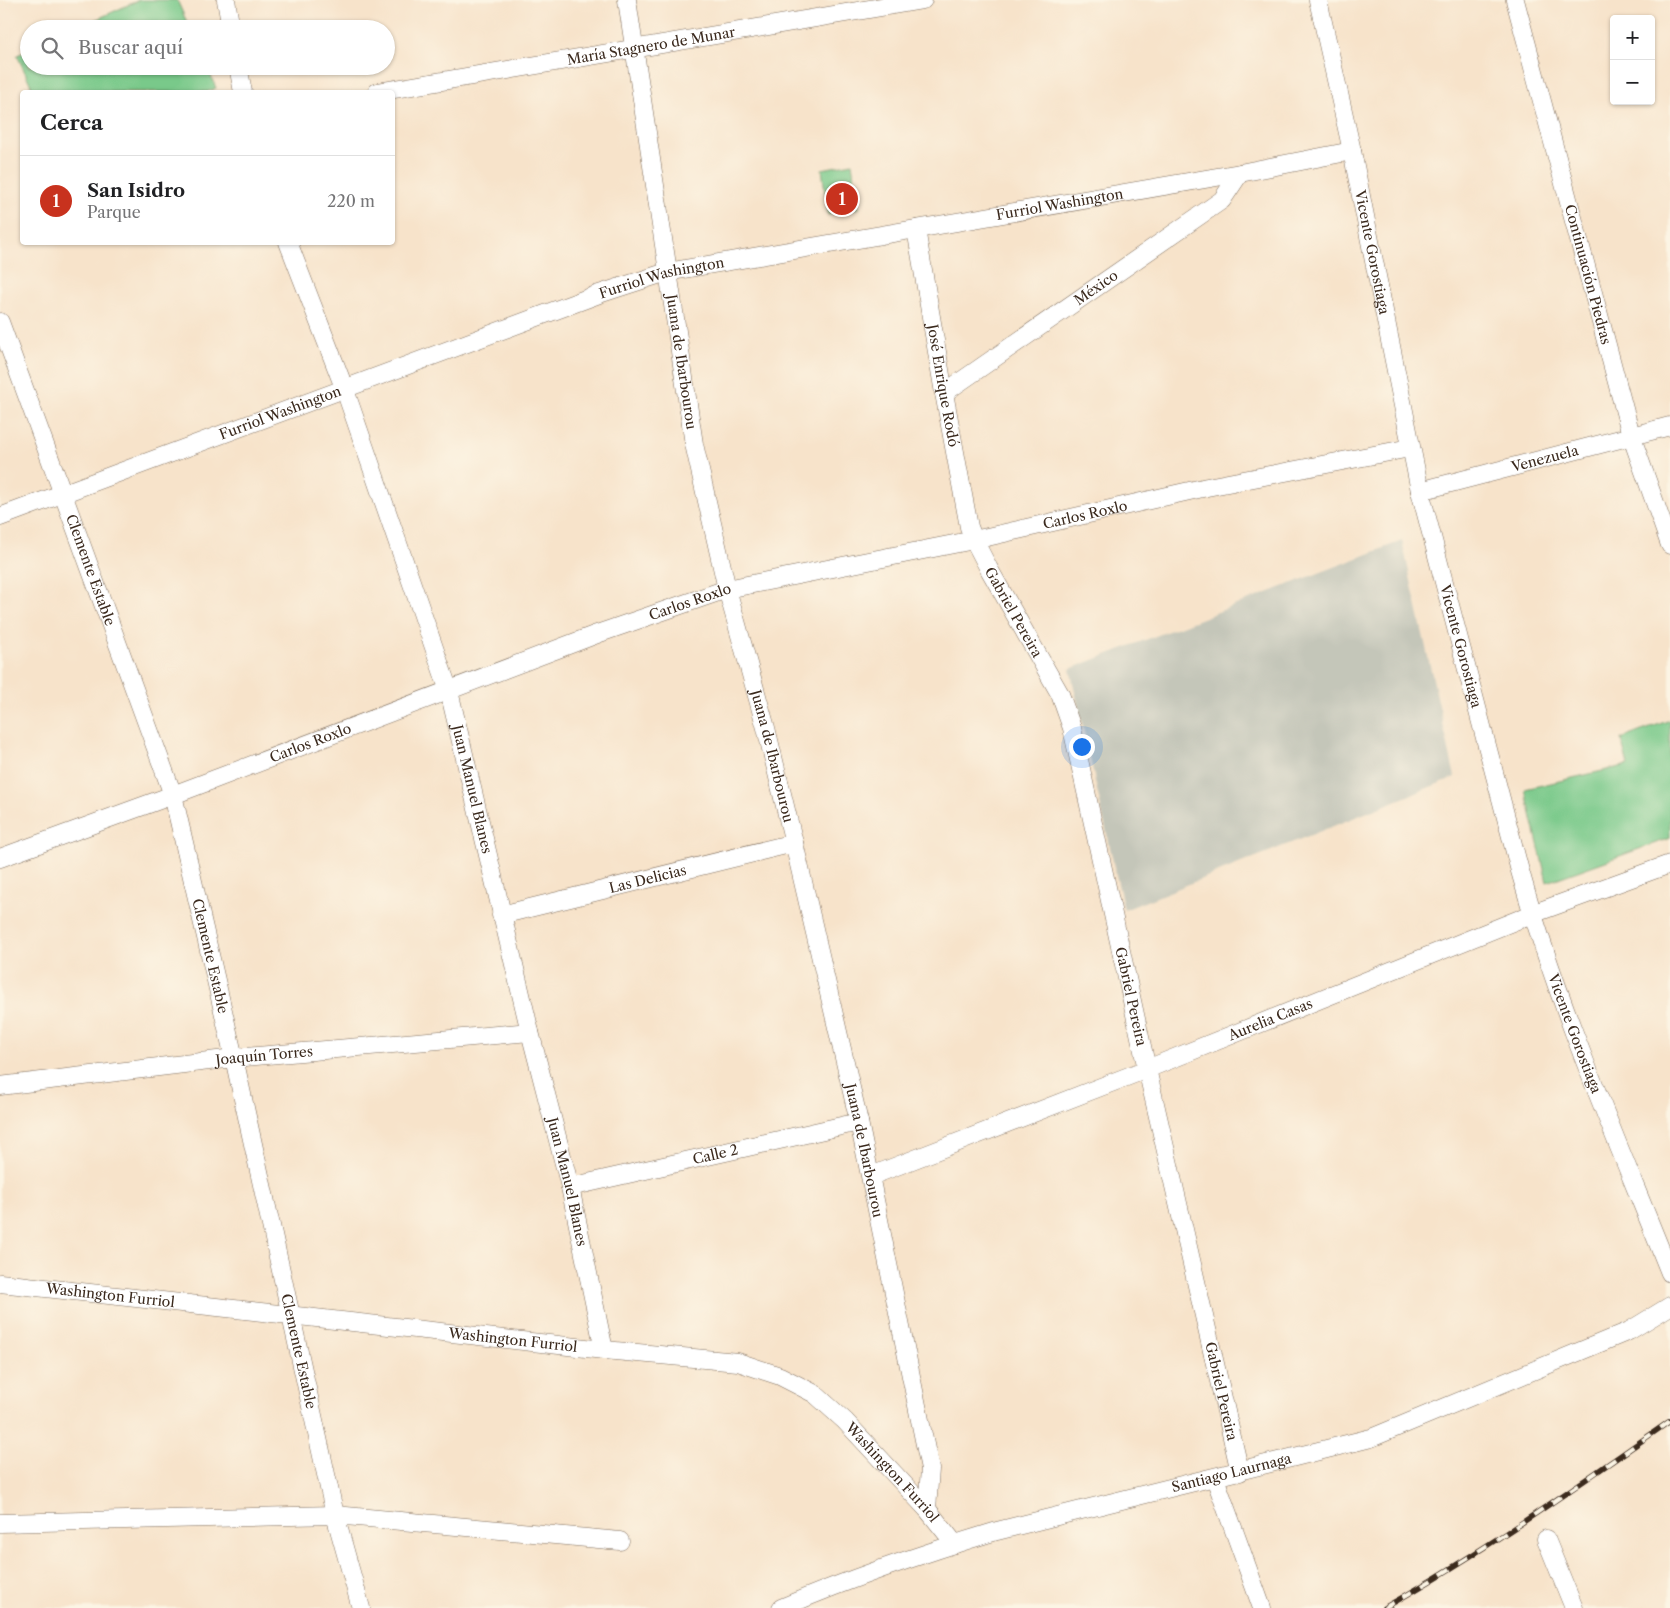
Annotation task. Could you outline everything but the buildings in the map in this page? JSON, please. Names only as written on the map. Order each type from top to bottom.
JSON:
[{"type":"street","points":[[226,0],[230,20]]},
{"type":"street","name":"Juana de Ibarbourou","points":[[627,0],[694,444],[727,589],[766,728],[794,843],[871,1176],[930,1469],[928,1510]]},
{"type":"street","name":"María Stagnero de Munar","points":[[390,90],[923,0]]},
{"type":"street","name":"Vicente Gorostiaga","points":[[1318,0],[1352,150],[1420,491],[1532,914],[1564,1010],[1670,1273]]},
{"type":"street","name":"Continuación Piedras","points":[[1515,0],[1631,436],[1670,545]]},
{"type":"street","points":[[240,75],[243,90]]},
{"type":"street","name":"Furriol Washington","points":[[0,517],[599,294],[667,272],[1240,173],[1352,150]]},
{"type":"street","name":"México","points":[[944,393],[1222,200],[1240,173]]},
{"type":"street","name":"José Enrique Rodó","points":[[916,228],[944,393],[969,526],[974,540]]},
{"type":"street","name":"Juan Manuel Blanes","points":[[289,245],[345,390],[449,690],[501,915],[570,1187],[604,1350]]},
{"type":"street","name":"Clemente Estable","points":[[0,322],[64,493],[172,795],[234,1058],[335,1514],[361,1608]]},
{"type":"street","name":"Venezuela","points":[[1420,491],[1670,426]]},
{"type":"street","name":"Carlos Roxlo","points":[[0,858],[597,634],[727,589],[974,540],[1207,488],[1410,448]]},
{"type":"street","name":"Gabriel Pereira","points":[[974,540],[1060,694],[1072,728],[1147,1069],[1240,1472]]},
{"type":"street","name":"Las Delicias","points":[[501,915],[794,843]]},
{"type":"street","name":"Aurelia Casas","points":[[871,1176],[1147,1069],[1532,914],[1670,864]]},
{"type":"street","name":"Joaquín Torres","points":[[0,1086],[234,1058],[530,1032]]},
{"type":"street","name":"Calle 2","points":[[570,1187],[859,1122]]},
{"type":"street","name":"Washington Furriol","points":[[0,1283],[604,1350],[738,1362],[780,1376],[815,1394],[845,1421],[928,1510],[955,1544]]},
{"type":"street","name":"Santiago Laurnaga","points":[[781,1608],[815,1593],[997,1531],[1371,1438],[1629,1331],[1670,1306]]},
{"type":"street","points":[[1215,1478],[1262,1608]]},
{"type":"street","points":[[0,1523],[335,1514],[620,1542]]},
{"type":"street","points":[[1546,1539],[1574,1608]]},
{"type":"shaded area","points":[[1402,541],[1455,777],[1124,910],[1070,669]]},
{"type":"green space","points":[[139,0],[177,0],[186,20],[95,20]]},
{"type":"green space","points":[[26,75],[211,75],[216,88],[212,90],[33,90]]},
{"type":"green space","points":[[852,163],[859,208],[828,215],[822,169]]},
{"type":"green space","points":[[1670,720],[1670,838],[1547,882],[1525,789],[1628,765],[1621,739]]},
{"type":"railway","points":[[1384,1608],[1421,1587],[1565,1494],[1670,1421]]},
{"type":"place","name":"San Isidro","points":[[842,199]]}]
